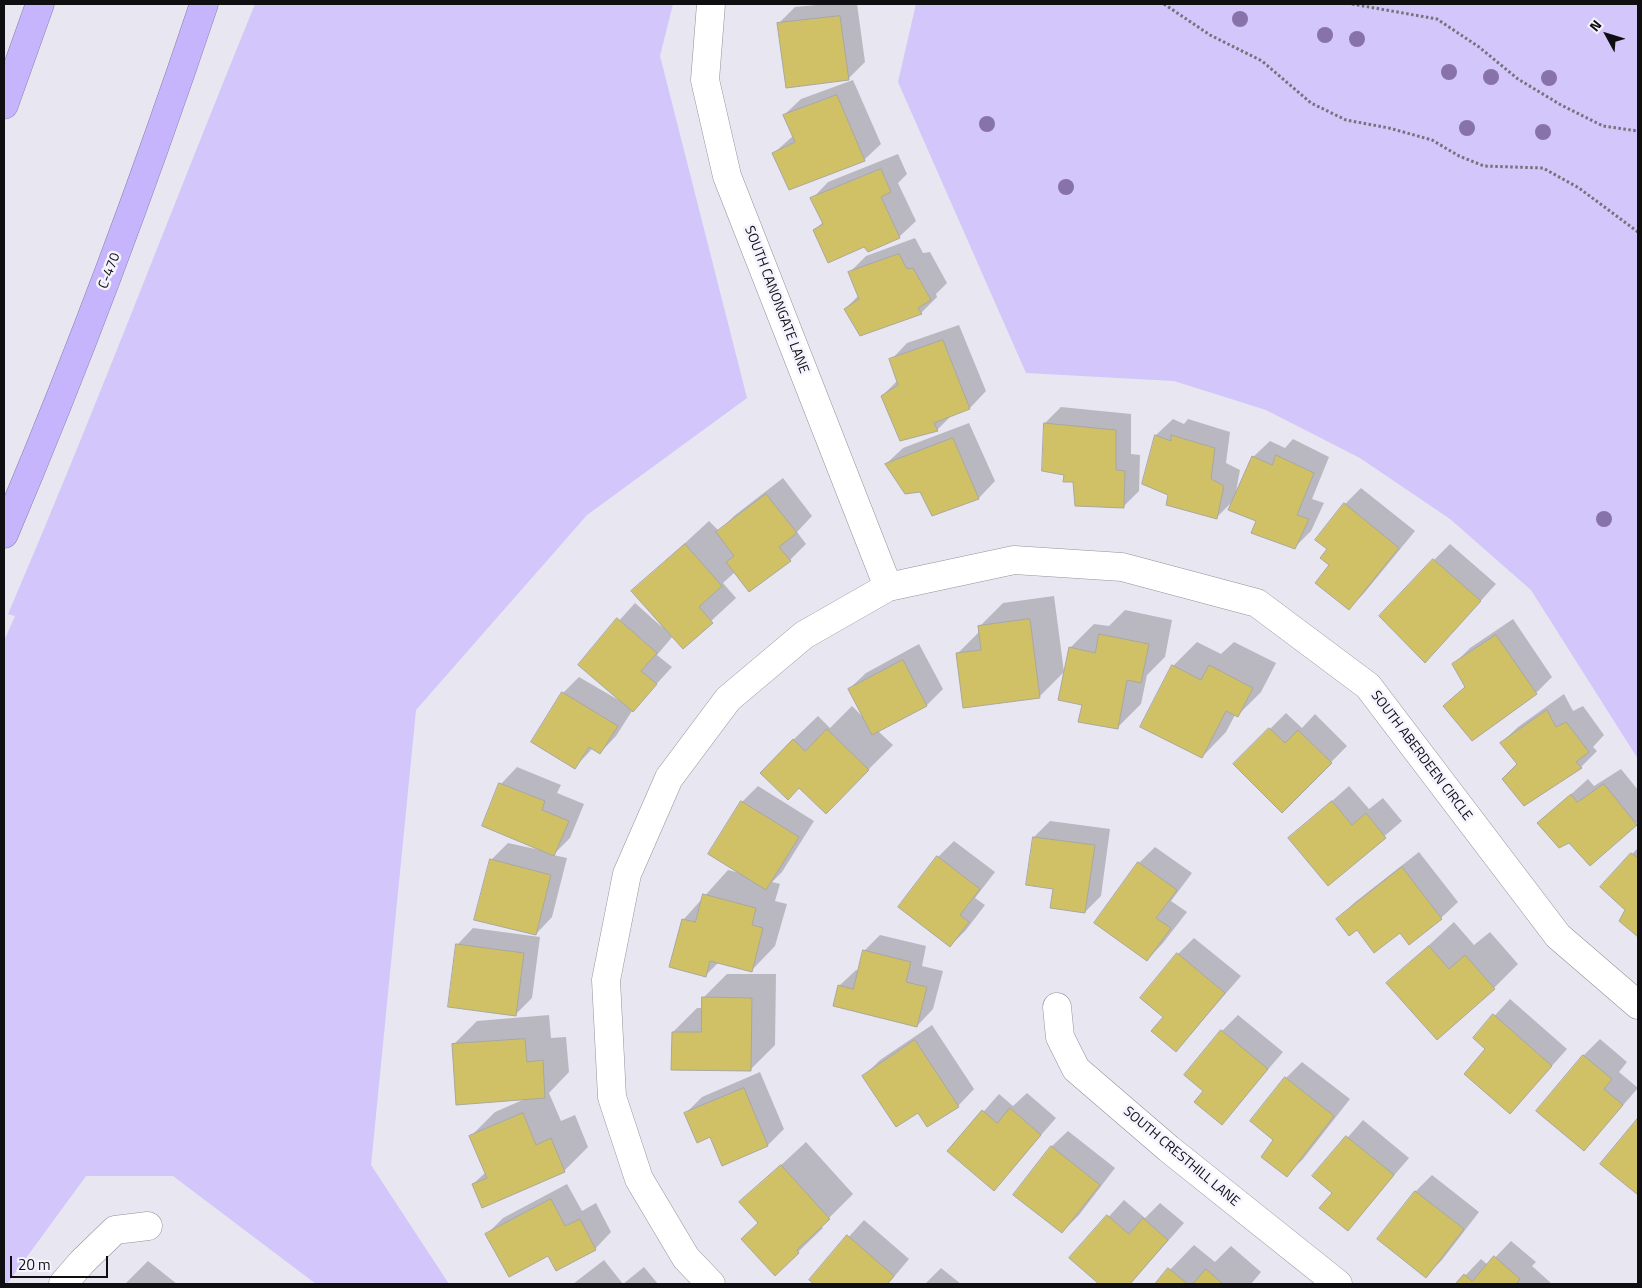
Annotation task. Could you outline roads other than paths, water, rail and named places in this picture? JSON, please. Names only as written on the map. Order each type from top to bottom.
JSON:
[{"type":"highway","points":[[4,105],[40,4]]},
{"type":"highway","name":"C-470","points":[[4,534],[66,383],[131,216],[204,4]]},
{"type":"street","name":"SOUTH CANONGATE LANE","points":[[711,4],[705,80],[727,176],[888,587]]},
{"type":"street","name":"SOUTH ABERDEEN CIRCLE","points":[[710,1284],[686,1258],[639,1179],[612,1097],[606,980],[627,874],[669,778],[728,698],[804,635],[888,587],[1014,560],[1122,567],[1256,603],[1368,686],[1558,936],[1638,1005]]},
{"type":"street","name":"SOUTH CRESTHILL LANE","points":[[1057,1007],[1060,1038],[1076,1069],[1169,1149],[1338,1284]]},
{"type":"street","points":[[64,1284],[82,1262],[115,1230],[148,1226]]}]
